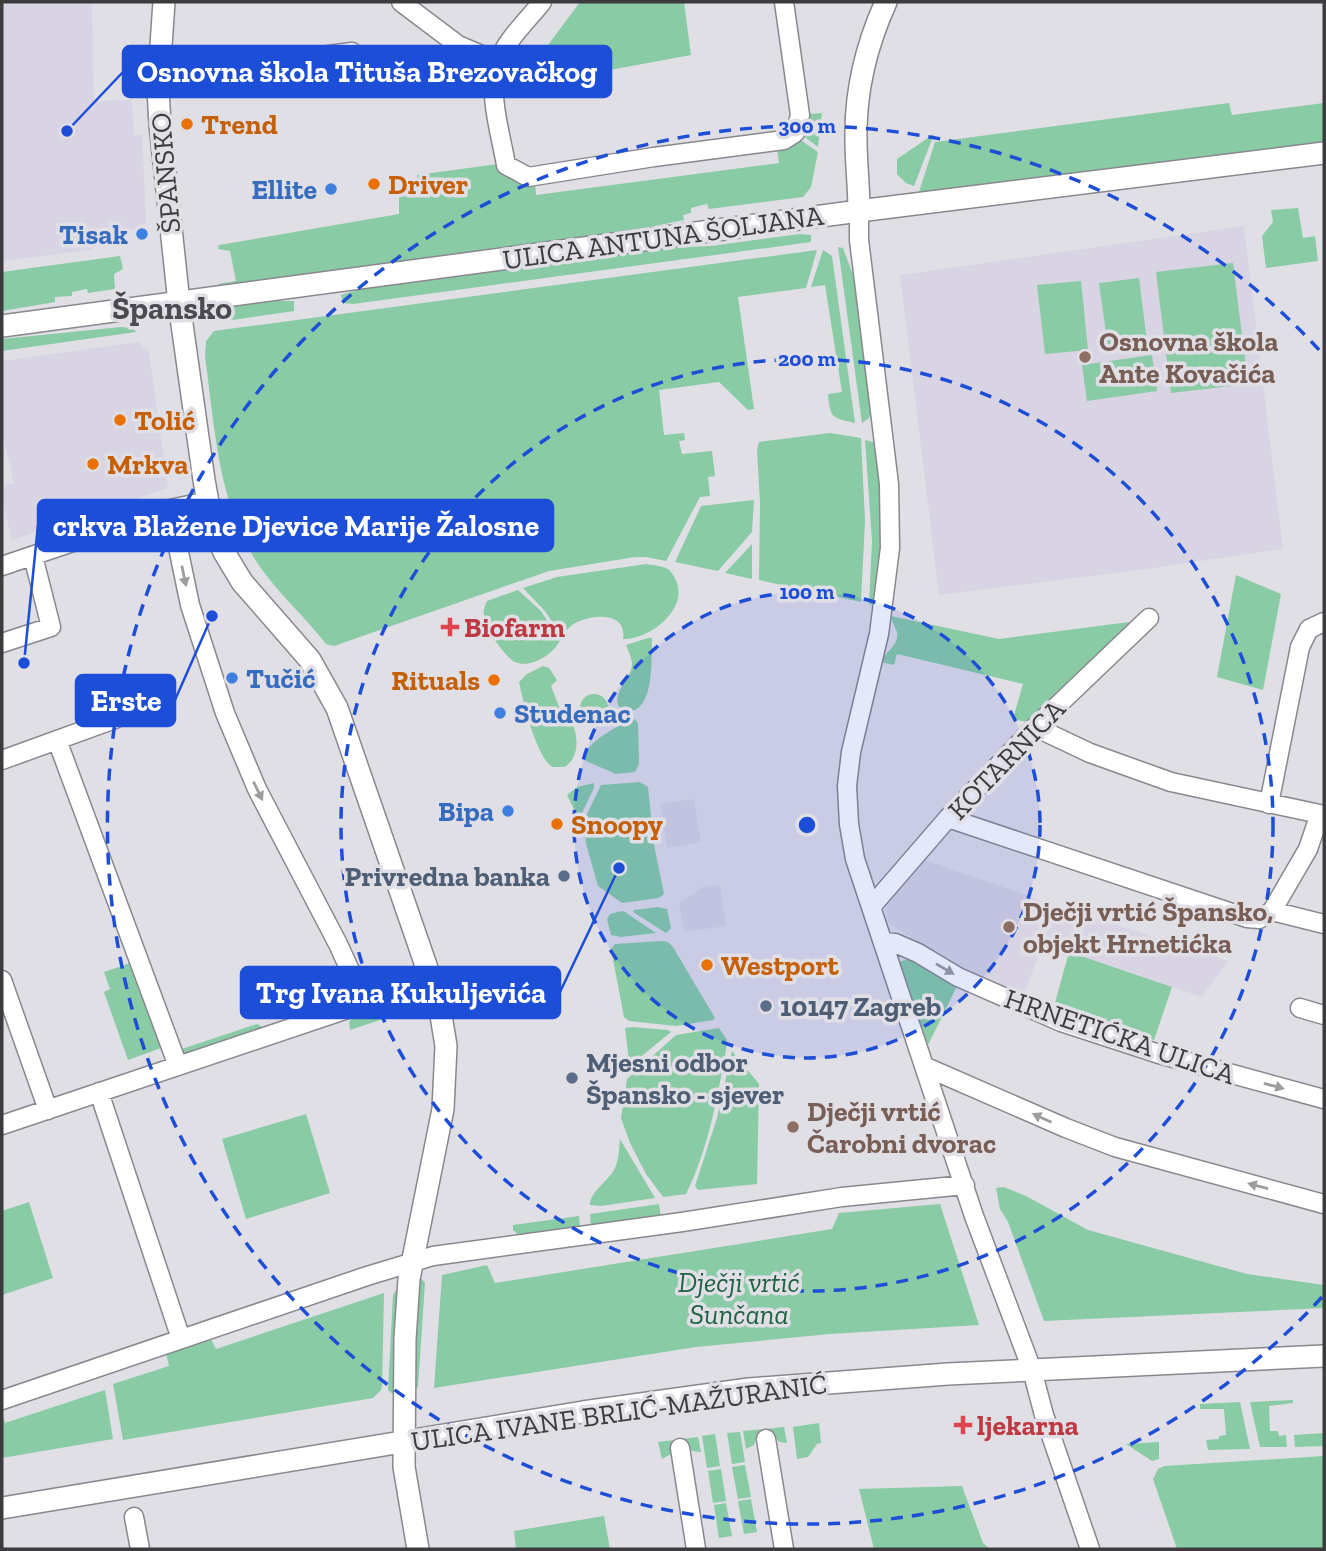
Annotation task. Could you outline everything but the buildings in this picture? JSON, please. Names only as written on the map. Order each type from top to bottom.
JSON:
[{"type":"street","name":"ŠPANSKO","points":[[164,2],[159,125],[178,303],[212,525],[236,573],[310,660],[337,708],[439,1003],[446,1046],[445,1089],[440,1127],[409,1279],[405,1339],[404,1467],[418,1549]]},
{"type":"street","points":[[401,2],[458,45],[498,62]]},
{"type":"street","points":[[542,2],[505,50],[498,62],[494,80],[506,165],[528,177],[784,140],[795,133],[800,116],[785,2]]},
{"type":"street","points":[[886,2],[872,33],[863,64],[856,140],[859,240],[883,428],[890,509],[890,548],[883,610],[852,752],[847,786],[849,824],[855,859],[965,1185],[1032,1370],[1044,1415],[1090,1549]]},
{"type":"street","points":[[159,77],[352,51]]},
{"type":"street","name":"ULICA ANTUNA ŠOLJANA","points":[[2,326],[859,211],[1324,153]]},
{"type":"street","points":[[2,566],[170,509],[208,501]]},
{"type":"street","points":[[170,509],[190,606],[225,713],[257,789],[338,944],[365,1003]]},
{"type":"street","points":[[2,643],[51,626],[33,556]]},
{"type":"street","name":"KOTARNICA","points":[[871,906],[948,818],[1035,727],[1149,618]]},
{"type":"street","points":[[1269,804],[1300,647],[1309,629],[1324,622]]},
{"type":"street","points":[[2,760],[115,719]]},
{"type":"street","points":[[948,818],[1247,918],[1259,919],[1272,911],[1308,849],[1322,815],[1171,782],[1090,753],[1035,727]]},
{"type":"street","points":[[57,740],[178,1066]]},
{"type":"street","points":[[1272,911],[1324,924]]},
{"type":"street","name":"HRNETIĆKA ULICA","points":[[883,942],[895,943],[918,953],[958,977],[1061,1022],[1159,1054],[1324,1099]]},
{"type":"street","points":[[2,981],[5,999],[48,1110]]},
{"type":"street","points":[[2,1125],[431,981]]},
{"type":"street","points":[[1300,1008],[1324,1015]]},
{"type":"street","points":[[926,1067],[1066,1129],[1115,1147],[1324,1204]]},
{"type":"street","points":[[99,1092],[181,1339]]},
{"type":"street","points":[[2,1400],[433,1256],[842,1197],[965,1185]]},
{"type":"street","name":"ULICA IVANE BRLIĆ-MAŽURANIĆ","points":[[2,1508],[583,1412],[736,1391],[813,1383],[1324,1356]]},
{"type":"street","points":[[766,1438],[783,1549]]},
{"type":"street","points":[[680,1448],[696,1549]]},
{"type":"street","points":[[134,1517],[140,1549]]},
{"type":"shaded area","points":[[2,2],[92,2],[94,101],[132,100],[134,135],[142,135],[146,223],[89,250],[2,261]]},
{"type":"shaded area","name":"Osnovna škola Ante Kovačića","points":[[1244,226],[1283,549],[939,595],[900,275]]},
{"type":"shaded area","points":[[138,342],[149,352],[168,488],[12,540],[2,499],[2,486],[14,483],[2,432],[2,361]]},
{"type":"shaded area","points":[[694,799],[701,842],[667,848],[660,804]]},
{"type":"shaded area","name":"Dječji vrtić Špansko, objekt Hrnetićka","points":[[924,860],[1228,961],[1202,997],[1043,944],[1022,999],[971,974],[890,924],[885,906]]},
{"type":"shaded area","points":[[720,884],[726,926],[684,932],[679,903],[703,887]]},
{"type":"green space","points":[[580,2],[684,2],[691,55],[529,85],[528,72]]},
{"type":"green space","points":[[1229,103],[1232,115],[1324,103],[1324,142],[919,192],[935,142]]},
{"type":"green space","points":[[822,113],[818,147],[802,135],[809,121],[809,114]]},
{"type":"green space","points":[[934,134],[914,186],[906,183],[897,174],[897,159]]},
{"type":"green space","points":[[799,139],[818,152],[811,187],[803,197],[709,209],[707,204],[691,208],[691,213],[683,215],[684,220],[635,230],[218,287],[218,284],[236,281],[230,251],[218,249],[219,245],[399,214],[399,195],[419,189],[417,175],[498,164],[512,179],[535,183],[536,195],[779,163],[777,150]]},
{"type":"green space","points":[[1298,208],[1303,238],[1315,236],[1318,261],[1266,268],[1262,236],[1273,222],[1271,210]]},
{"type":"green space","points":[[800,234],[811,235],[811,242],[353,304],[343,303],[341,295],[374,285],[649,249],[711,246]]},
{"type":"green space","points":[[838,247],[843,248],[853,275],[872,409],[869,418],[862,423]]},
{"type":"green space","points":[[817,250],[806,288],[738,297],[754,409],[748,410],[719,382],[659,390],[664,435],[684,433],[685,440],[679,441],[682,454],[712,451],[715,476],[708,477],[710,496],[700,497],[666,561],[635,557],[549,571],[334,646],[326,644],[278,590],[248,547],[236,522],[216,440],[205,356],[206,341],[214,331]]},
{"type":"green space","points":[[823,250],[832,256],[855,423],[837,418],[830,408],[828,394],[842,392],[825,285],[811,287]]},
{"type":"green space","points":[[120,256],[123,269],[114,274],[115,289],[88,293],[87,289],[72,292],[72,296],[55,297],[55,302],[2,311],[2,272]]},
{"type":"green space","points":[[1233,263],[1248,384],[1171,393],[1156,272]]},
{"type":"green space","points":[[1139,278],[1147,342],[1108,347],[1099,283]]},
{"type":"green space","points":[[1081,281],[1088,350],[1045,354],[1037,285]]},
{"type":"green space","points":[[247,301],[294,301],[294,311],[219,322],[215,319],[214,313]]},
{"type":"green space","points":[[133,328],[136,332],[2,351],[2,339]]},
{"type":"green space","points":[[1152,355],[1157,391],[1087,401],[1082,365]]},
{"type":"green space","points":[[830,433],[861,438],[865,521],[861,602],[759,580],[759,442]]},
{"type":"green space","points":[[865,440],[876,446],[881,484],[882,546],[876,605],[869,604],[872,541]]},
{"type":"green space","points":[[754,500],[752,532],[718,571],[675,562],[701,506]]},
{"type":"green space","points":[[752,544],[752,579],[725,573]]},
{"type":"green space","points":[[646,564],[669,570],[677,583],[679,593],[676,604],[663,622],[633,638],[623,639],[620,624],[608,617],[592,617],[577,622],[564,633],[559,632],[544,610],[523,588],[557,577]]},
{"type":"green space","points":[[1236,575],[1281,594],[1263,690],[1217,677]]},
{"type":"green space","points":[[518,590],[541,611],[560,640],[541,659],[521,664],[506,654],[492,635],[484,617],[487,601]]},
{"type":"green space","points":[[891,616],[999,639],[1129,622],[1126,630],[1027,722],[1013,719],[1023,684],[897,654],[894,665],[881,662],[897,636]]},
{"type":"green space","points":[[652,638],[652,659],[646,697],[641,706],[633,711],[622,711],[617,699],[629,675],[632,662],[626,645]]},
{"type":"green space","points":[[543,666],[549,668],[557,680],[551,686],[560,709],[566,709],[575,731],[575,754],[565,767],[552,767],[546,761],[531,728],[519,682],[527,674]]},
{"type":"green space","points":[[594,694],[604,698],[608,708],[604,718],[594,722],[584,718],[580,708],[584,698]]},
{"type":"green space","points":[[635,719],[638,724],[639,764],[635,772],[616,774],[586,761],[586,752],[597,740]]},
{"type":"green space","points":[[640,782],[648,787],[654,845],[664,894],[659,898],[622,903],[598,886],[586,844],[584,820],[601,785]]},
{"type":"green space","points":[[594,783],[579,819],[567,795],[577,787]]},
{"type":"green space","points":[[658,907],[667,909],[671,928],[666,933],[633,912]]},
{"type":"green space","points":[[622,911],[656,933],[621,937],[611,935],[607,919],[610,914]]},
{"type":"green space","points":[[662,941],[673,947],[715,1018],[713,1020],[676,1026],[629,1021],[624,1017],[611,949],[615,944]]},
{"type":"green space","points":[[1069,952],[1172,987],[1154,1040],[1053,1010]]},
{"type":"green space","points":[[909,959],[958,984],[928,1045],[898,962]]},
{"type":"green space","points":[[133,962],[164,1047],[128,1060],[104,992],[110,989],[104,972]]},
{"type":"green space","points":[[403,999],[411,999],[413,1009],[350,1030],[349,1022],[355,1015]]},
{"type":"green space","points":[[257,1024],[264,1028],[187,1054],[179,1050]]},
{"type":"green space","points":[[625,1028],[671,1032],[632,1064],[629,1061]]},
{"type":"green space","points":[[719,1028],[727,1044],[712,1120],[701,1158],[686,1194],[663,1197],[646,1174],[621,1118],[627,1079],[676,1035]]},
{"type":"green space","points":[[732,1051],[759,1084],[757,1184],[698,1190],[695,1186],[717,1118]]},
{"type":"green space","points":[[306,1114],[330,1193],[246,1219],[222,1139]]},
{"type":"green space","points":[[620,1139],[655,1198],[601,1206],[590,1205],[593,1195],[615,1168]]},
{"type":"green space","points":[[1004,1187],[1088,1230],[1247,1274],[1324,1285],[1324,1308],[1044,1321],[1008,1222],[1000,1209],[996,1188]]},
{"type":"green space","points":[[29,1202],[53,1278],[2,1295],[2,1211]]},
{"type":"green space","points":[[659,1204],[661,1217],[591,1227],[590,1214]]},
{"type":"green space","name":"Dječji vrtić Sunčana","points":[[940,1204],[979,1325],[830,1334],[696,1347],[434,1388],[442,1275],[487,1265],[495,1283],[832,1229],[839,1213]]},
{"type":"green space","points":[[579,1216],[580,1228],[520,1236],[513,1230],[513,1225]]},
{"type":"green space","points":[[421,1278],[425,1283],[418,1387],[411,1392],[418,1285]]},
{"type":"green space","points":[[398,1287],[394,1395],[388,1390],[393,1295]]},
{"type":"green space","points":[[384,1293],[382,1386],[373,1398],[123,1440],[113,1384],[169,1366],[166,1353],[210,1337],[216,1349]]},
{"type":"green space","points":[[105,1390],[113,1439],[2,1458],[2,1413],[5,1423]]},
{"type":"green space","points":[[1293,1400],[1293,1403],[1269,1406],[1270,1431],[1278,1431],[1279,1436],[1286,1435],[1287,1447],[1260,1447],[1250,1402]]},
{"type":"green space","points":[[1240,1402],[1250,1449],[1208,1450],[1206,1440],[1219,1439],[1219,1436],[1226,1435],[1224,1409],[1200,1409],[1200,1404]]},
{"type":"green space","points":[[819,1423],[821,1443],[817,1444],[808,1457],[797,1459],[793,1427]]},
{"type":"green space","points":[[784,1427],[787,1443],[779,1442],[773,1433],[757,1435],[754,1445],[746,1449],[743,1431]]},
{"type":"green space","points":[[740,1432],[745,1462],[732,1464],[727,1433]]},
{"type":"green space","points":[[1324,1433],[1324,1446],[1295,1447],[1294,1435]]},
{"type":"green space","points":[[715,1434],[720,1466],[707,1468],[702,1436]]},
{"type":"green space","points":[[698,1437],[701,1452],[692,1451],[687,1442],[673,1444],[671,1454],[662,1459],[658,1442]]},
{"type":"green space","points":[[1159,1442],[1159,1459],[1152,1461],[1126,1444]]},
{"type":"green space","points":[[1324,1456],[1324,1549],[1177,1549],[1153,1479],[1158,1469],[1164,1466]]},
{"type":"green space","points":[[745,1465],[751,1497],[738,1499],[732,1467]]},
{"type":"green space","points":[[721,1469],[726,1501],[713,1503],[708,1471]]},
{"type":"green space","points":[[962,1486],[983,1543],[990,1549],[874,1549],[859,1489]]},
{"type":"green space","points":[[751,1499],[757,1532],[744,1534],[738,1501]]},
{"type":"green space","points":[[726,1503],[732,1536],[719,1538],[714,1505]]},
{"type":"green space","points":[[604,1516],[610,1549],[516,1549],[514,1531]]},
{"type":"place","name":"Trend","points":[[187,124]]},
{"type":"place","name":"Osnovna škola Tituša Brezovačkog","points":[[67,131]]},
{"type":"place","name":"Driver","points":[[374,184]]},
{"type":"place","name":"Ellite","points":[[331,189]]},
{"type":"place","name":"Tisak","points":[[142,234]]},
{"type":"place","name":"Osnovna škola Ante Kovačića","points":[[1085,357]]},
{"type":"place","name":"Tolić","points":[[120,420]]},
{"type":"place","name":"Mrkva","points":[[93,464]]},
{"type":"place","name":"Erste","points":[[212,616]]},
{"type":"place","name":"Biofarm","points":[[450,627]]},
{"type":"place","name":"crkva Blažene Djevice Marije Žalosne","points":[[24,663]]},
{"type":"place","name":"Tučić","points":[[232,678]]},
{"type":"place","name":"Rituals","points":[[494,680]]},
{"type":"place","name":"Studenac","points":[[500,713]]},
{"type":"place","name":"Bipa","points":[[508,811]]},
{"type":"place","name":"Snoopy","points":[[557,824]]},
{"type":"place","name":"Trg Ivana Kukuljevića","points":[[619,868]]},
{"type":"place","name":"Privredna banka","points":[[564,876]]},
{"type":"place","name":"Dječji vrtić Špansko, objekt Hrnetićka","points":[[1009,927]]},
{"type":"place","name":"Westport","points":[[707,965]]},
{"type":"place","name":"10147 Zagreb","points":[[766,1006]]},
{"type":"place","name":"Mjesni odbor Špansko - sjever","points":[[572,1078]]},
{"type":"place","name":"Dječji vrtić Čarobni dvorac","points":[[793,1127]]},
{"type":"place","name":"ljekarna","points":[[963,1425]]},
{"type":"district","name":"Špansko","points":[[172,308]]}]
